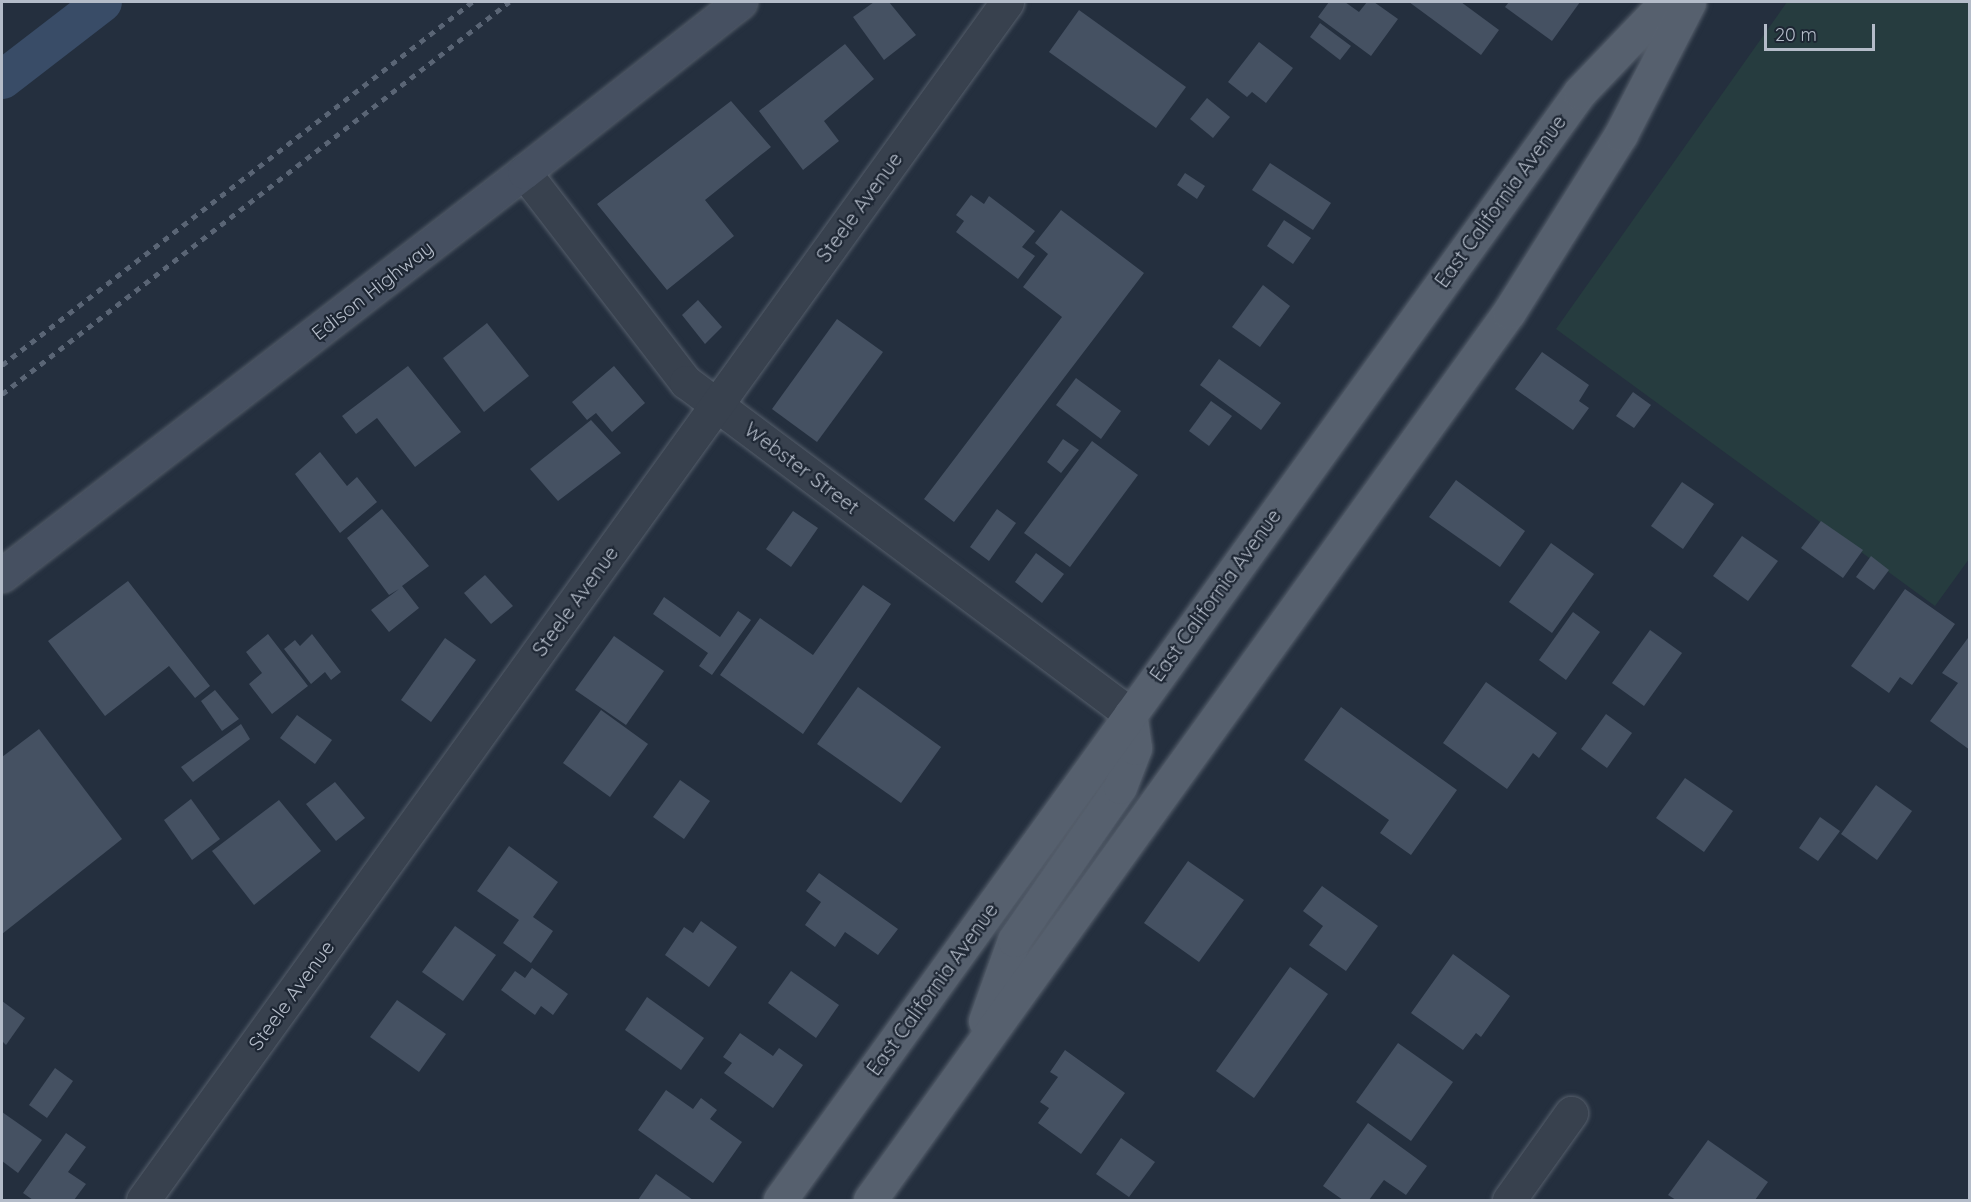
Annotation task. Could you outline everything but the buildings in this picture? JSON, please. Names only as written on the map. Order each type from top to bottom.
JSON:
[{"type":"main road","name":"Edison Highway","points":[[2,575],[741,2]]},
{"type":"main road","name":"East California Avenue","points":[[780,1200],[1580,92],[1666,2]]},
{"type":"main road","points":[[870,1200],[1509,312],[1621,134],[1689,2]]},
{"type":"main road","points":[[970,1059],[1014,940],[1120,787],[1135,748],[1130,714]]},
{"type":"street","name":"Steele Avenue","points":[[143,1200],[1007,2]]},
{"type":"street","name":"Webster Street","points":[[524,172],[686,382],[1130,714]]},
{"type":"street","points":[[1509,1200],[1571,1113]]},
{"type":"green space","points":[[1787,2],[1969,2],[1969,559],[1935,606],[1556,329]]},
{"type":"waterway","points":[[2,79],[102,2]]},
{"type":"railway","points":[[2,365],[472,2]]},
{"type":"railway","points":[[2,394],[509,2]]}]
